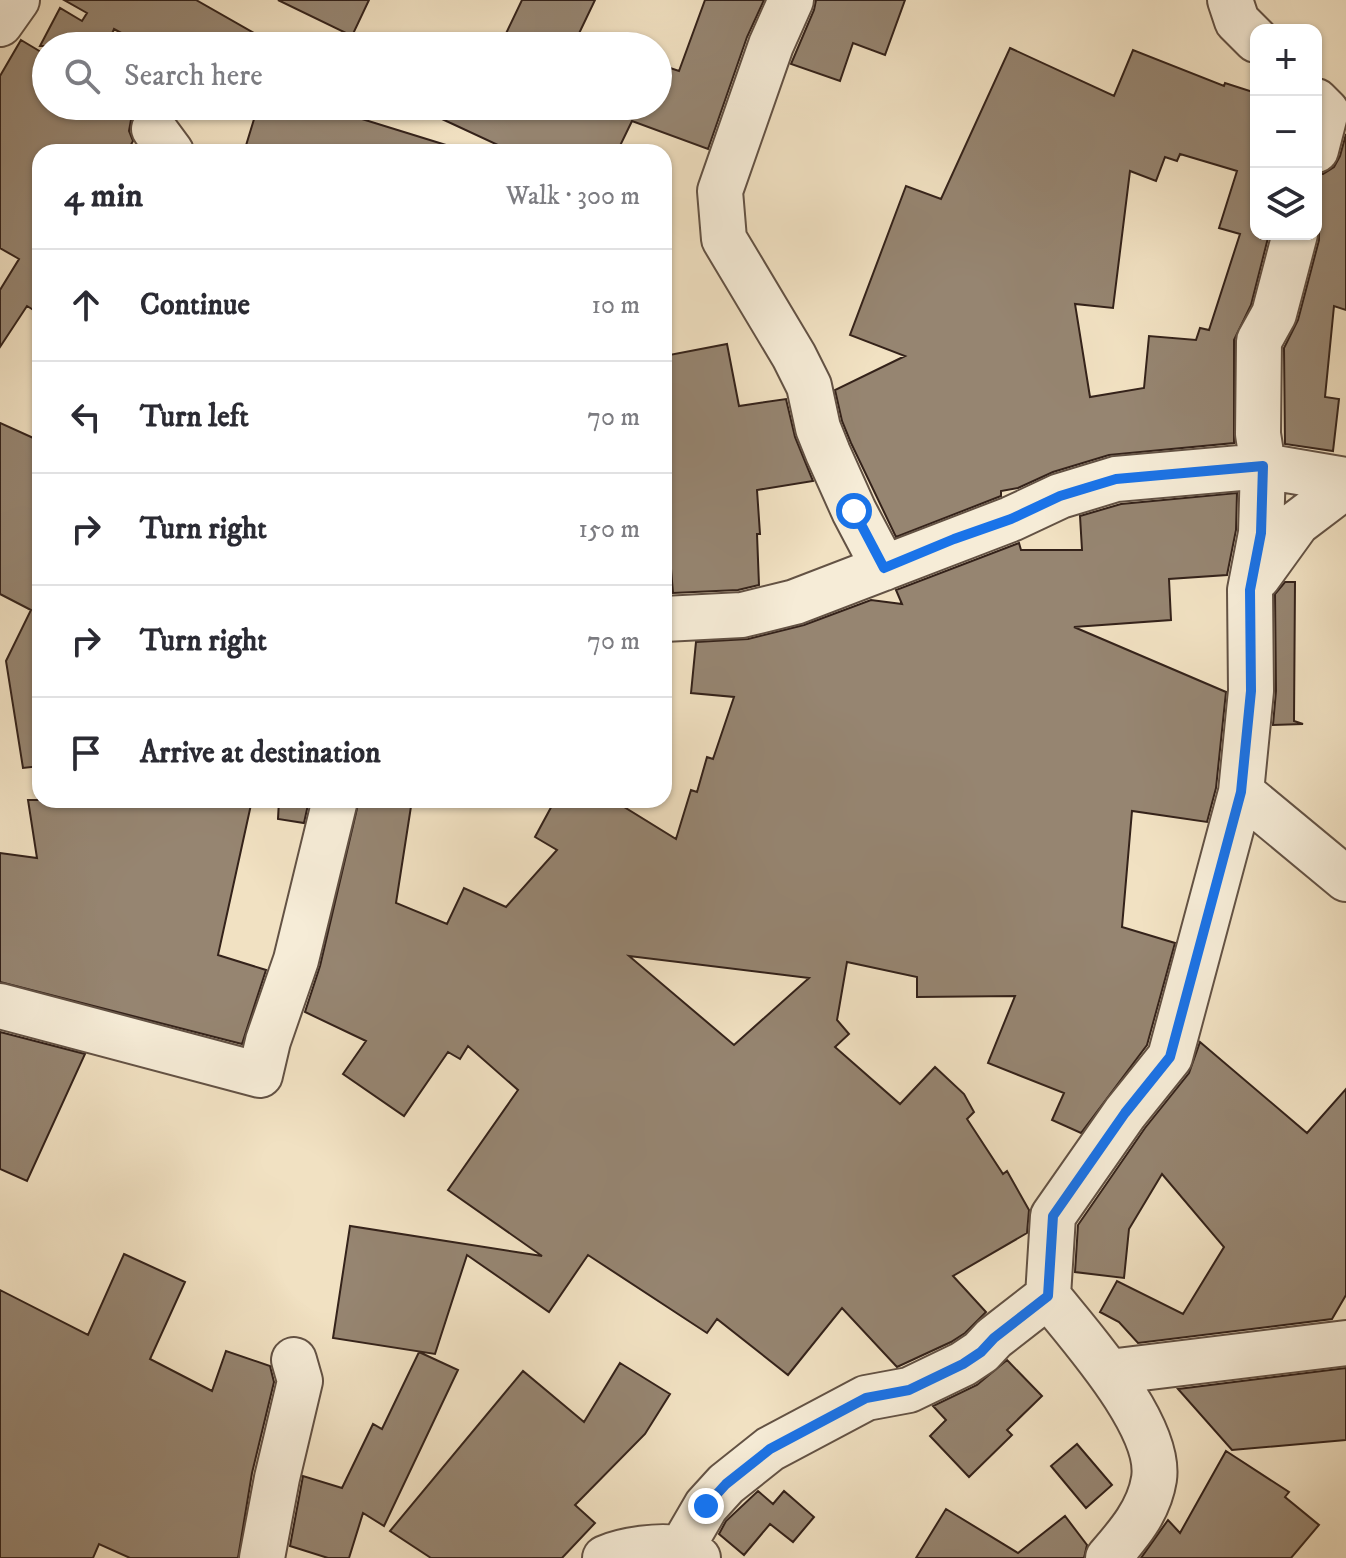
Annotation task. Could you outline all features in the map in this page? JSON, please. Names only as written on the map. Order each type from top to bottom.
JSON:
[{"type":"street","points":[[0,24],[17,0]]},
{"type":"street","points":[[791,0],[771,45],[720,191],[724,239],[809,386],[818,428],[828,453],[884,568]]},
{"type":"street","points":[[1230,0],[1237,21],[1250,34]]},
{"type":"street","points":[[1322,107],[1326,111],[1322,127]]},
{"type":"street","points":[[1108,1558],[1140,1517],[1154,1481],[1155,1462],[1152,1447],[1109,1372],[1048,1296],[1053,1216],[1125,1113],[1170,1057],[1241,792],[1251,691],[1250,590],[1261,533],[1263,466],[1258,434],[1259,341],[1274,314],[1293,240]]},
{"type":"street","points":[[672,619],[742,615],[795,602],[1011,519],[1060,496],[1116,479],[1263,466],[1346,480]]},
{"type":"street","points":[[1250,590],[1297,523],[1346,486]]},
{"type":"street","points":[[1241,792],[1346,879]]},
{"type":"street","points":[[0,1006],[260,1075],[268,1041],[296,960],[333,808]]},
{"type":"street","points":[[605,1558],[620,1551],[689,1554],[706,1506],[726,1484],[770,1449],[866,1398],[909,1390],[963,1364],[1048,1296]]},
{"type":"street","points":[[1109,1372],[1346,1343]]},
{"type":"street","points":[[262,1558],[300,1381],[294,1360]]},
{"type":"building","points":[[64,0],[196,0],[252,32],[119,32],[114,29],[113,32],[47,32],[60,8],[82,21],[87,13]]},
{"type":"building","points":[[278,0],[369,0],[354,32],[344,32]]},
{"type":"building","points":[[522,0],[595,0],[580,32],[507,32]]},
{"type":"building","points":[[705,0],[764,0],[747,37],[708,149],[632,121],[621,144],[496,144],[444,120],[672,120],[672,69],[679,71]]},
{"type":"building","points":[[816,0],[905,0],[885,55],[853,43],[840,81],[791,64]]},
{"type":"building","points":[[21,40],[32,47],[32,120],[131,120],[129,131],[133,141],[131,144],[32,144],[32,309],[27,306],[0,347],[0,290],[19,259],[0,248],[0,76]]},
{"type":"building","points":[[1010,48],[1114,96],[1133,50],[1224,86],[1225,83],[1250,91],[1250,240],[1267,240],[1251,305],[1234,340],[1234,443],[1109,455],[1053,472],[1018,488],[1001,491],[1001,496],[896,537],[851,443],[835,390],[905,356],[850,335],[906,186],[941,199]],"holes":[[[1180,154],[1237,171],[1219,228],[1240,234],[1209,330],[1200,328],[1196,340],[1149,336],[1144,388],[1090,397],[1075,304],[1113,308],[1130,171],[1156,181],[1165,157],[1177,161]]]},
{"type":"building","points":[[254,120],[365,120],[443,144],[246,144]]},
{"type":"building","points":[[1346,134],[1346,310],[1334,306],[1325,397],[1339,399],[1333,451],[1285,444],[1284,348],[1298,320],[1319,240],[1322,240],[1322,174],[1334,167]]},
{"type":"building","points":[[727,344],[739,406],[786,399],[795,437],[813,481],[757,490],[759,585],[738,590],[673,593],[672,354]]},
{"type":"building","points":[[0,423],[32,437],[32,767],[23,768],[6,661],[31,610],[0,594]]},
{"type":"building","points":[[1237,493],[1236,530],[1227,575],[1169,579],[1171,620],[1074,627],[1226,692],[1216,788],[1207,822],[1132,811],[1122,927],[1175,943],[1147,1045],[1081,1133],[1052,1120],[1064,1093],[988,1063],[1015,996],[917,997],[917,977],[847,962],[837,1020],[849,1034],[835,1047],[900,1104],[935,1067],[964,1094],[974,1112],[967,1119],[1003,1174],[1007,1171],[1029,1210],[1027,1233],[953,1276],[986,1312],[951,1342],[897,1367],[842,1308],[788,1375],[717,1319],[707,1333],[588,1255],[549,1312],[467,1255],[435,1354],[333,1338],[350,1226],[542,1256],[448,1190],[518,1090],[468,1046],[460,1059],[448,1052],[404,1116],[343,1074],[366,1041],[305,1012],[320,966],[357,808],[411,808],[396,903],[447,924],[464,888],[506,907],[557,850],[535,837],[551,808],[626,808],[676,839],[691,790],[697,792],[707,757],[713,759],[734,697],[691,693],[696,642],[748,639],[804,625],[871,600],[902,604],[896,590],[1019,543],[1021,550],[1082,550],[1080,516],[1121,504]],"holes":[[[629,956],[809,978],[734,1045]]]},
{"type":"building","points":[[1285,582],[1295,582],[1294,721],[1303,724],[1273,725],[1276,691],[1275,594]]},
{"type":"building","points":[[28,800],[32,800],[32,808],[250,808],[218,955],[266,970],[242,1044],[0,982],[0,853],[37,858]]},
{"type":"building","points":[[279,808],[307,808],[304,823],[278,819]]},
{"type":"building","points":[[0,1032],[85,1054],[27,1181],[0,1169]]},
{"type":"building","points":[[1200,1042],[1307,1133],[1346,1089],[1346,1295],[1332,1319],[1138,1343],[1119,1322],[1100,1312],[1117,1281],[1183,1314],[1224,1247],[1162,1174],[1129,1229],[1124,1278],[1075,1272],[1078,1225],[1145,1128],[1189,1073]]},
{"type":"building","points":[[124,1254],[185,1282],[150,1359],[212,1391],[226,1351],[270,1366],[274,1382],[252,1473],[238,1558],[130,1558],[99,1544],[93,1558],[0,1558],[0,1290],[88,1335]]},
{"type":"building","points":[[419,1352],[458,1370],[384,1526],[363,1513],[349,1558],[328,1558],[290,1546],[303,1476],[342,1488],[373,1424],[382,1429]]},
{"type":"building","points":[[1007,1360],[1042,1396],[1007,1430],[1012,1435],[969,1477],[930,1436],[946,1420],[933,1406],[977,1385]]},
{"type":"building","points":[[620,1363],[670,1394],[645,1434],[575,1505],[595,1523],[562,1558],[431,1558],[390,1531],[523,1371],[584,1422]]},
{"type":"building","points":[[1346,1368],[1346,1440],[1232,1450],[1178,1389]]},
{"type":"building","points":[[1077,1444],[1112,1485],[1086,1508],[1051,1466]]},
{"type":"building","points":[[1226,1451],[1289,1492],[1285,1497],[1319,1525],[1291,1558],[1141,1558],[1168,1520],[1180,1533]]},
{"type":"building","points":[[758,1491],[773,1504],[784,1491],[814,1517],[793,1542],[770,1524],[744,1555],[719,1534],[726,1521]]},
{"type":"building","points":[[946,1509],[1018,1553],[1065,1516],[1087,1545],[1084,1558],[916,1558]]},
{"type":"route","points":[[706,1506],[726,1484],[770,1449],[866,1398],[909,1390],[963,1364],[1048,1296],[1053,1216],[1125,1113],[1170,1057],[1241,792],[1251,691],[1250,590],[1261,533],[1263,466],[1116,479],[1060,496],[1011,519],[884,568],[854,511]]}]
